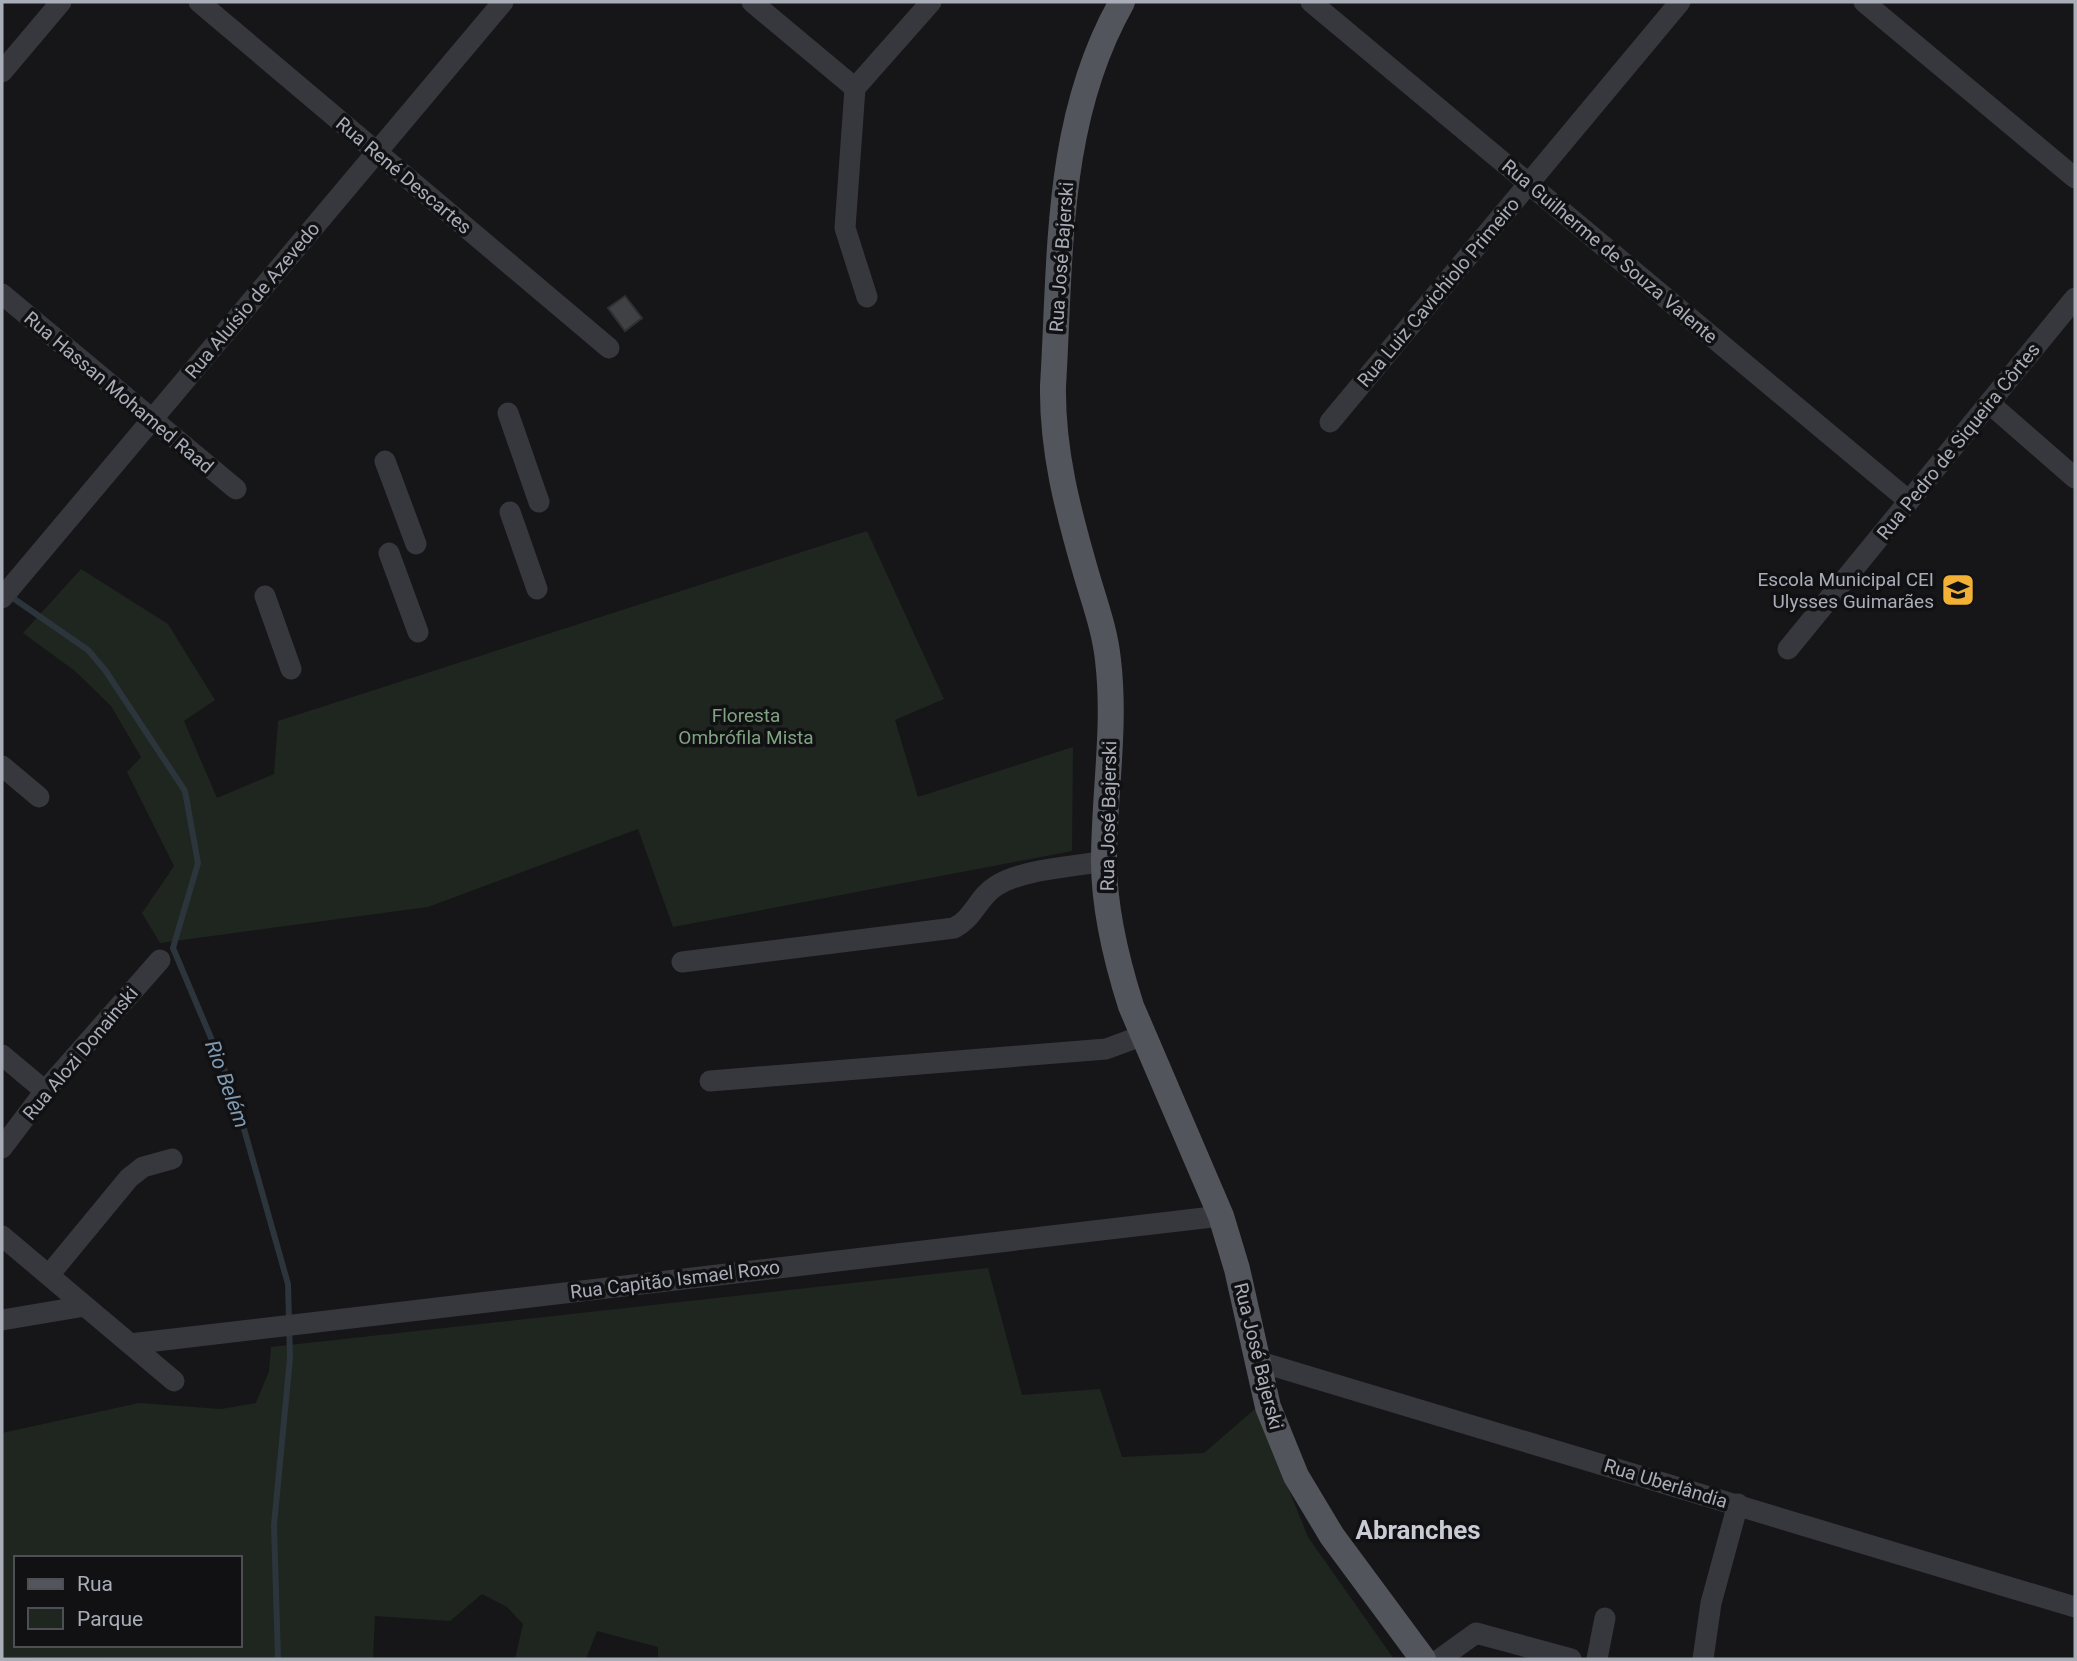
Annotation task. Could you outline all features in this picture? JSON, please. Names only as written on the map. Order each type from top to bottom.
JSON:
[{"type":"main road","name":"Rua José Bajerski","points":[[1122,2],[1085,81],[1070,142],[1052,417],[1062,484],[1102,628],[1111,683],[1104,861],[1107,905],[1120,970],[1143,1035],[1221,1216],[1237,1269],[1257,1361],[1279,1439],[1311,1505],[1423,1659]]},
{"type":"street","points":[[2,72],[61,2]]},
{"type":"street","name":"Rua René Descartes","points":[[199,2],[609,348]]},
{"type":"street","name":"Rua Aluísio de Azevedo","points":[[8,590],[503,2]]},
{"type":"street","points":[[752,2],[855,88]]},
{"type":"street","points":[[867,297],[845,228],[855,88],[931,2]]},
{"type":"street","name":"Rua Guilherme de Souza Valente","points":[[1311,2],[1909,501]]},
{"type":"street","name":"Rua Luiz Cavichiolo Primeiro","points":[[1330,422],[1680,2]]},
{"type":"street","points":[[1864,2],[2075,178]]},
{"type":"street","name":"Rua Hassan Mohamed Raad","points":[[2,294],[236,489]]},
{"type":"street","name":"Rua Pedro de Siqueira Côrtes","points":[[1788,649],[2075,298]]},
{"type":"street","points":[[1989,403],[2075,478]]},
{"type":"street","points":[[508,414],[539,502]]},
{"type":"street","points":[[385,461],[416,544]]},
{"type":"street","points":[[510,512],[537,589]]},
{"type":"street","points":[[389,553],[418,632]]},
{"type":"street","points":[[265,596],[291,669]]},
{"type":"street","points":[[2,766],[39,797]]},
{"type":"street","points":[[682,962],[954,928],[971,917],[987,893],[997,885],[1035,873],[1104,861]]},
{"type":"street","name":"Rua Alozi Donainski","points":[[2,1149],[45,1091],[160,960]]},
{"type":"street","points":[[710,1081],[1106,1049],[1143,1035]]},
{"type":"street","points":[[2,1055],[45,1091]]},
{"type":"street","points":[[49,1275],[129,1178],[143,1167],[172,1158]]},
{"type":"street","name":"Rua Capitão Ismael Roxo","points":[[130,1344],[1221,1216]]},
{"type":"street","points":[[2,1236],[174,1381]]},
{"type":"street","points":[[2,1320],[85,1306]]},
{"type":"street","name":"Rua Uberlândia","points":[[1257,1361],[2075,1607]]},
{"type":"street","points":[[1703,1659],[1711,1603],[1738,1504]]},
{"type":"street","points":[[1597,1659],[1605,1618]]},
{"type":"street","points":[[1445,1656],[1476,1633],[1571,1659]]},
{"type":"green space","name":"Floresta Ombrófila Mista","points":[[867,531],[944,699],[895,720],[918,797],[1073,747],[1072,851],[673,927],[638,829],[428,907],[160,943],[142,913],[174,866],[127,772],[141,757],[111,706],[75,671],[23,633],[81,569],[168,624],[215,700],[184,721],[217,798],[274,774],[278,721]]},
{"type":"green space","points":[[988,1268],[1022,1395],[1100,1389],[1122,1457],[1204,1453],[1256,1408],[1308,1537],[1394,1659],[658,1659],[658,1647],[597,1631],[586,1659],[515,1659],[523,1624],[507,1607],[482,1594],[450,1621],[375,1616],[373,1659],[2,1657],[2,1433],[139,1403],[221,1409],[256,1403],[269,1371],[271,1347]]},
{"type":"building","points":[[625,296],[642,318],[625,331],[608,308]]},
{"type":"waterway","name":"Rio Belém","points":[[10,596],[88,650],[105,670],[185,791],[198,863],[173,948],[233,1090],[288,1284],[290,1358],[274,1525],[278,1659]]},
{"type":"place","name":"Escola Municipal CEI Ulysses Guimarães","points":[[1958,590]]},
{"type":"district","name":"Abranches","points":[[1418,1530]]}]
